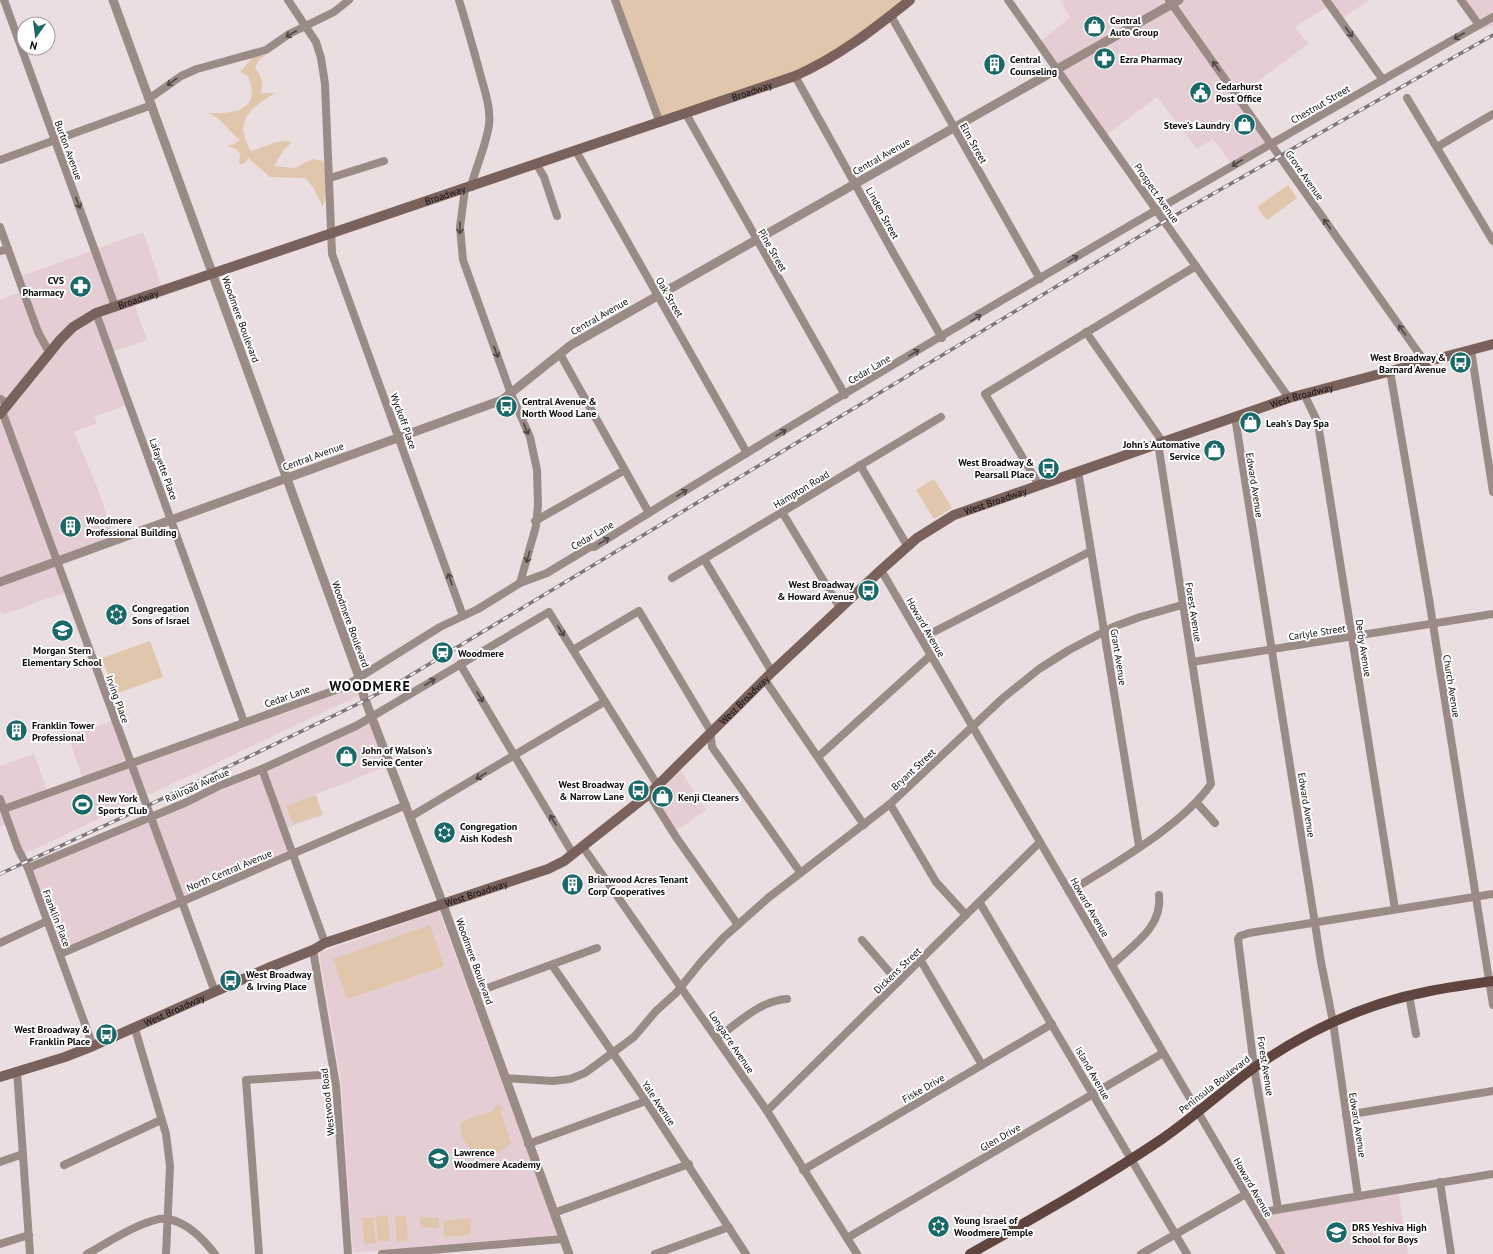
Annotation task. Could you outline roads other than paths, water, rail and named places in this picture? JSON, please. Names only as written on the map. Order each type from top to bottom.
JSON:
[{"type":"main road","name":"Broadway","points":[[3,407],[49,352],[73,327],[96,313],[795,76],[815,68],[848,48],[910,0]]},
{"type":"main road","name":"West Broadway","points":[[0,1077],[65,1057],[135,1029],[325,944],[548,869],[583,847],[649,794],[772,672],[840,608],[931,528],[954,515],[1289,398],[1493,344]]},
{"type":"main road","name":"Peninsula Boulevard","points":[[970,1254],[1132,1159],[1198,1113],[1254,1067],[1314,1031],[1371,1007],[1409,996],[1491,981]]},
{"type":"street","name":"Burton Avenue","points":[[4,0],[115,306]]},
{"type":"street","name":"Woodmere Boulevard","points":[[113,0],[372,716],[406,804],[569,1254]]},
{"type":"street","name":"Wyckoff Place","points":[[288,0],[316,42],[321,58],[325,84],[332,254],[463,616]]},
{"type":"street","points":[[0,160],[151,102],[181,76],[210,64],[266,50],[289,34],[334,12],[348,0]]},
{"type":"street","points":[[459,0],[489,110],[490,123],[487,138],[468,188],[460,227],[463,260],[511,394],[530,437],[535,456],[538,490],[534,532],[520,583]]},
{"type":"street","points":[[615,0],[660,123]]},
{"type":"street","name":"Prospect Avenue","points":[[1008,0],[1289,398]]},
{"type":"street","points":[[1326,0],[1383,80]]},
{"type":"street","points":[[1461,0],[1479,25]]},
{"type":"street","name":"Central Avenue","points":[[0,582],[171,519],[486,407],[511,394],[570,345],[954,128],[1174,1]]},
{"type":"street","name":"Grove Avenue","points":[[1174,1],[1270,144],[1425,362]]},
{"type":"street","name":"Elm Street","points":[[891,16],[1040,279]]},
{"type":"street","name":"Chestnut Street","points":[[1156,210],[1493,16]]},
{"type":"street","name":"Linden Street","points":[[795,76],[942,338]]},
{"type":"street","points":[[1406,98],[1493,241]]},
{"type":"street","name":"Pine Street","points":[[686,114],[845,395]]},
{"type":"street","points":[[1437,147],[1493,114]]},
{"type":"street","name":"Oak Street","points":[[576,151],[747,453]]},
{"type":"street","points":[[330,178],[384,161]]},
{"type":"street","points":[[536,165],[544,177],[557,216]]},
{"type":"street","name":"Cedar Lane","points":[[4,809],[344,687],[440,627],[478,609],[520,583],[548,573],[590,547],[594,547],[747,453],[1156,210]]},
{"type":"street","points":[[0,228],[4,250],[38,332],[49,352]]},
{"type":"street","points":[[1039,485],[985,394],[1196,266]]},
{"type":"street","name":"Lafayette Place","points":[[96,313],[244,722]]},
{"type":"street","points":[[1086,332],[1160,442]]},
{"type":"street","points":[[1471,350],[1493,492]]},
{"type":"street","points":[[560,354],[649,513]]},
{"type":"street","name":"Church Avenue","points":[[1390,371],[1491,981],[1493,1005]]},
{"type":"street","name":"Derby Avenue","points":[[1304,394],[1318,422],[1396,909]]},
{"type":"street","name":"Irving Place","points":[[3,407],[150,817],[183,900],[216,992]]},
{"type":"street","name":"Hampton Road","points":[[672,578],[941,417]]},
{"type":"street","name":"Edward Avenue","points":[[1235,417],[1333,1022],[1358,1196]]},
{"type":"street","name":"Forest Avenue","points":[[1160,442],[1182,605],[1211,784],[1197,803]]},
{"type":"street","points":[[860,465],[908,547]]},
{"type":"street","points":[[535,521],[625,470]]},
{"type":"street","name":"Grant Avenue","points":[[1078,471],[1139,846]]},
{"type":"street","points":[[782,512],[840,608]]},
{"type":"street","points":[[922,638],[1091,551]]},
{"type":"street","points":[[704,559],[772,672]]},
{"type":"street","name":"Howard Avenue","points":[[882,570],[1280,1254]]},
{"type":"street","name":"Bryant Street","points":[[505,1078],[553,1081],[570,1079],[585,1072],[634,1037],[656,1011],[676,993],[719,943],[738,925],[800,872],[890,804],[1003,698],[1039,670],[1069,650],[1113,627],[1140,617],[1182,605]]},
{"type":"street","points":[[658,786],[604,702],[573,650],[639,611],[710,730],[709,735],[712,747],[800,872]]},
{"type":"street","name":"Railroad Avenue","points":[[28,868],[187,802],[220,784],[262,769],[356,726],[549,612],[573,650]]},
{"type":"street","name":"Carlyle Street","points":[[1192,662],[1493,614]]},
{"type":"street","points":[[818,756],[931,656]]},
{"type":"street","points":[[460,664],[573,854]]},
{"type":"street","points":[[765,680],[864,825]]},
{"type":"street","points":[[410,817],[604,702]]},
{"type":"street","points":[[262,769],[325,944]]},
{"type":"street","points":[[649,794],[676,837],[738,925]]},
{"type":"street","name":"Franklin Place","points":[[0,798],[18,849],[28,868],[93,1046]]},
{"type":"street","points":[[1069,892],[1139,846],[1197,803],[1215,823]]},
{"type":"street","name":"North Central Avenue","points":[[60,954],[406,804]]},
{"type":"street","points":[[890,804],[936,882],[966,915]]},
{"type":"street","name":"Dickens Street","points":[[767,1111],[980,903],[1040,842]]},
{"type":"street","name":"Longacre Avenue","points":[[583,847],[767,1111],[857,1254]]},
{"type":"street","points":[[1316,922],[1493,894]]},
{"type":"street","points":[[1112,965],[1152,927],[1157,918],[1159,895]]},
{"type":"street","name":"Island Avenue","points":[[980,903],[1132,1159],[1186,1254]]},
{"type":"street","points":[[0,943],[47,921]]},
{"type":"street","name":"Forest Avenue","points":[[1278,1209],[1254,1067],[1237,945],[1240,936],[1249,933],[1316,922]]},
{"type":"street","points":[[862,940],[898,982]]},
{"type":"street","points":[[474,993],[597,948]]},
{"type":"street","name":"Westwood Road","points":[[313,950],[334,1074],[348,1254]]},
{"type":"street","points":[[921,960],[982,1065]]},
{"type":"street","name":"Yale Avenue","points":[[552,965],[689,1164],[746,1254]]},
{"type":"street","points":[[1409,996],[1416,1034]]},
{"type":"street","points":[[717,1038],[764,1005],[776,1000],[787,999]]},
{"type":"street","name":"Fiske Drive","points":[[803,1170],[1052,1024]]},
{"type":"street","points":[[135,1029],[166,1134],[170,1166],[166,1254]]},
{"type":"street","name":"Glen Drive","points":[[847,1238],[1163,1053]]},
{"type":"street","points":[[17,1072],[30,1254]]},
{"type":"street","points":[[259,1254],[246,1080],[334,1074]]},
{"type":"street","points":[[1346,1114],[1493,1091]]},
{"type":"street","points":[[528,1144],[646,1101]]},
{"type":"street","points":[[64,1165],[161,1120]]},
{"type":"street","points":[[0,1162],[23,1154]]},
{"type":"street","points":[[554,1213],[689,1164]]},
{"type":"street","points":[[1257,1213],[1493,1174]]},
{"type":"street","points":[[1440,1182],[1451,1254]]},
{"type":"street","points":[[1141,1254],[1246,1194]]},
{"type":"street","points":[[87,1254],[144,1223],[168,1218],[193,1230],[215,1254]]},
{"type":"street","points":[[655,1254],[729,1227]]},
{"type":"street","points":[[0,1244],[29,1235]]},
{"type":"street","points":[[382,1254],[563,1239]]},
{"type":"railway","points":[[0,874],[147,806],[366,700],[401,681],[1165,221],[1493,35]]},
{"type":"place","name":"Central Auto Group","points":[[1094,26]]},
{"type":"place","name":"Ezra Pharmacy","points":[[1105,59]]},
{"type":"place","name":"Central Counseling","points":[[995,65]]},
{"type":"place","name":"Cedarhurst Post Office","points":[[1201,92]]},
{"type":"place","name":"Steve's Laundry","points":[[1245,125]]},
{"type":"place","name":"CVS Pharmacy","points":[[80,286]]},
{"type":"place","name":"West Broadway & Barnard Avenue","points":[[1461,363]]},
{"type":"place","name":"Central Avenue & North Wood Lane","points":[[506,407]]},
{"type":"place","name":"Leah's Day Spa","points":[[1251,423]]},
{"type":"place","name":"John's Automative Service","points":[[1215,450]]},
{"type":"place","name":"West Broadway & Pearsall Place","points":[[1049,468]]},
{"type":"place","name":"Woodmere Professional Building","points":[[70,526]]},
{"type":"place","name":"West Broadway & Howard Avenue","points":[[869,590]]},
{"type":"place","name":"Congregation Sons of Israel","points":[[117,614]]},
{"type":"place","name":"Morgan Stern Elementary School","points":[[62,630]]},
{"type":"place","name":"Woodmere","points":[[443,653]]},
{"type":"place","name":"Franklin Tower Professional","points":[[17,731]]},
{"type":"place","name":"John of Walson's Service Center","points":[[346,756]]},
{"type":"place","name":"West Broadway & Narrow Lane","points":[[639,790]]},
{"type":"place","name":"Kenji Cleaners","points":[[662,797]]},
{"type":"place","name":"New York Sports Club","points":[[83,804]]},
{"type":"place","name":"Congregation Aish Kodesh","points":[[444,832]]},
{"type":"place","name":"Briarwood Acres Tenant Corp Cooperatives","points":[[573,885]]},
{"type":"place","name":"West Broadway & Irving Place","points":[[230,980]]},
{"type":"place","name":"West Broadway & Franklin Place","points":[[106,1035]]},
{"type":"place","name":"Lawrence Woodmere Academy","points":[[438,1158]]},
{"type":"place","name":"Young Israel of Woodmere Temple","points":[[939,1226]]},
{"type":"place","name":"DRS Yeshiva High School for Boys","points":[[1337,1233]]},
{"type":"district","name":"WOODMERE","points":[[370,686]]}]
